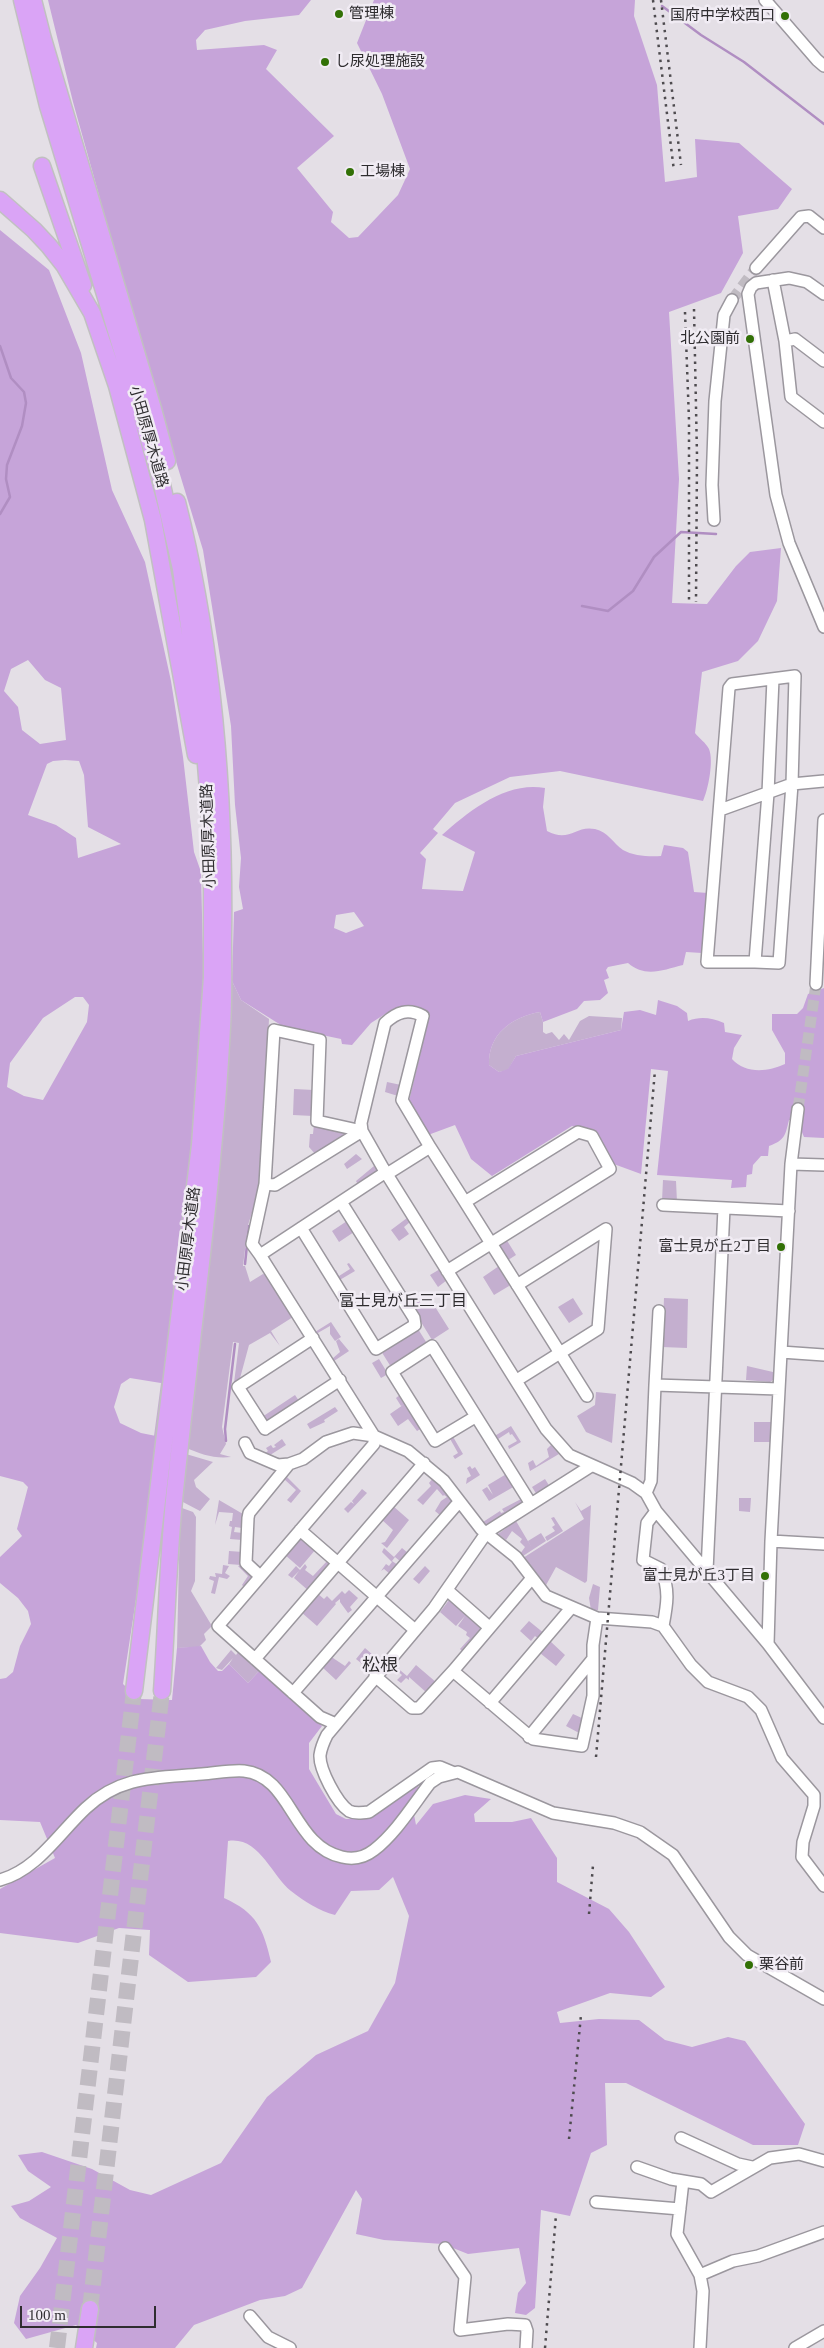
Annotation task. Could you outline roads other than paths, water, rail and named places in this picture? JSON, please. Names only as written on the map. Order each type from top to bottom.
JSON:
[{"type":"highway","name":"小田原厚木道路","points":[[22,0],[48,106],[160,476],[181,569],[203,726],[212,841],[212,977],[200,1145],[134,1690]]},
{"type":"highway","name":"小田原厚木道路","points":[[33,0],[70,133],[153,409],[185,533],[202,620],[215,717],[222,820],[222,1025],[212,1161],[175,1485],[162,1691]]},
{"type":"highway","points":[[42,166],[117,386],[153,520],[212,841]]},
{"type":"highway","points":[[0,200],[30,226],[49,246],[64,266],[92,313]]},
{"type":"highway","points":[[84,2348],[90,2309]]},
{"type":"street","points":[[766,0],[824,66]]},
{"type":"street","points":[[756,268],[801,216],[809,216],[824,228]]},
{"type":"street","points":[[824,294],[798,278],[756,283],[750,287],[748,294],[776,495],[789,543],[824,627]]},
{"type":"street","points":[[773,280],[784,341],[791,397],[824,422]]},
{"type":"street","points":[[714,520],[712,485],[715,400],[724,315],[732,300]]},
{"type":"street","points":[[784,341],[795,339],[824,361]]},
{"type":"street","points":[[795,676],[792,784],[779,963],[707,962],[729,688],[732,684],[773,679],[795,676]]},
{"type":"street","points":[[756,962],[768,793],[773,679]]},
{"type":"street","points":[[720,810],[792,784],[824,781]]},
{"type":"street","points":[[816,984],[824,820]]},
{"type":"street","points":[[587,1396],[402,1100],[423,1016],[413,1011],[396,1013],[385,1023],[361,1124],[362,1130],[385,1171],[546,1429],[558,1444],[569,1455],[632,1483],[646,1493],[656,1511],[768,1644],[824,1718]]},
{"type":"street","points":[[336,1724],[320,1717],[218,1626],[374,1444],[374,1436],[340,1380],[252,1244],[266,1184],[274,1030],[320,1040],[317,1121],[362,1130]]},
{"type":"street","points":[[768,1644],[771,1541],[791,1164],[798,1109]]},
{"type":"street","points":[[266,1184],[275,1186],[362,1130]]},
{"type":"street","points":[[447,1271],[610,1169],[592,1136],[578,1132],[465,1202]]},
{"type":"street","points":[[260,1255],[385,1171],[430,1147]]},
{"type":"street","points":[[791,1164],[824,1165]]},
{"type":"street","points":[[301,1228],[376,1349],[415,1325],[414,1318],[341,1202]]},
{"type":"street","points":[[663,1205],[789,1211]]},
{"type":"street","points":[[707,1571],[724,1208]]},
{"type":"street","points":[[517,1285],[606,1229],[598,1329],[517,1380]]},
{"type":"street","points":[[646,1493],[651,1481],[659,1311]]},
{"type":"street","points":[[313,1338],[238,1387],[264,1429],[340,1380]]},
{"type":"street","points":[[475,1417],[435,1441],[392,1372],[432,1346],[530,1504]]},
{"type":"street","points":[[781,1352],[824,1355]]},
{"type":"street","points":[[655,1385],[779,1388]]},
{"type":"street","points":[[245,1443],[250,1453],[278,1465],[289,1464],[303,1459],[326,1442],[340,1436],[353,1433],[374,1436],[408,1451],[444,1481],[480,1529],[487,1532],[516,1557],[548,1598],[597,1618],[652,1622],[663,1626],[691,1665],[708,1682],[748,1698],[761,1710],[782,1758],[814,1795],[814,1806],[803,1842],[802,1857],[824,1886]]},
{"type":"street","points":[[256,1659],[424,1463]]},
{"type":"street","points":[[260,1576],[246,1563],[249,1513],[289,1464]]},
{"type":"street","points":[[452,1772],[440,1767],[432,1768],[369,1812],[353,1812],[338,1798],[327,1778],[321,1760],[323,1743],[336,1724],[447,1590],[487,1532],[591,1466]]},
{"type":"street","points":[[293,1693],[459,1502]]},
{"type":"street","points":[[656,1511],[647,1523],[643,1560],[661,1569],[667,1583],[668,1595],[663,1626]]},
{"type":"street","points":[[300,1530],[415,1630]]},
{"type":"street","points":[[771,1541],[824,1544]]},
{"type":"street","points":[[375,1676],[412,1708],[419,1708],[532,1578]]},
{"type":"street","points":[[447,1590],[489,1628]]},
{"type":"street","points":[[490,1703],[571,1608]]},
{"type":"street","points":[[453,1671],[529,1737],[582,1746],[593,1696],[592,1660],[597,1618]]},
{"type":"street","points":[[529,1737],[592,1660]]},
{"type":"street","points":[[0,1880],[28,1867],[108,1790],[132,1782],[221,1771],[252,1773],[271,1783],[310,1838],[324,1851],[354,1859],[374,1850],[430,1783],[439,1777],[452,1772],[458,1772],[553,1813],[628,1826],[652,1838],[673,1855],[739,1948],[772,1971],[807,1988],[824,1999]]},
{"type":"street","points":[[807,1988],[824,1990]]},
{"type":"street","points":[[681,2138],[738,2164],[752,2167]]},
{"type":"street","points":[[637,2167],[671,2179],[701,2184],[711,2192],[770,2158],[799,2154],[824,2162]]},
{"type":"street","points":[[683,2181],[677,2234],[700,2275],[703,2292],[700,2348]]},
{"type":"street","points":[[596,2202],[680,2209]]},
{"type":"street","points":[[700,2275],[733,2261],[758,2256],[824,2232]]},
{"type":"street","points":[[445,2248],[465,2277],[460,2330],[508,2324],[525,2325],[527,2331],[526,2348]]},
{"type":"street","points":[[250,2316],[268,2337],[290,2348]]},
{"type":"street","points":[[795,2348],[824,2331]]},
{"type":"waterway","points":[[662,6],[701,35],[744,62],[824,124]]},
{"type":"waterway","points":[[0,346],[11,378],[24,392],[26,403],[22,426],[7,465],[6,479],[10,497],[0,514]]},
{"type":"waterway","points":[[582,606],[608,611],[633,591],[654,557],[681,532],[716,534]]},
{"type":"waterway","points":[[245,1264],[249,1226]]},
{"type":"waterway","points":[[226,1441],[225,1429],[235,1344]]},
{"type":"tunnel","points":[[732,300],[756,268]]},
{"type":"tunnel","points":[[798,1109],[816,984]]},
{"type":"tunnel","points":[[57,2348],[134,1691]]},
{"type":"tunnel","points":[[90,2309],[162,1691]]},
{"type":"railway","points":[[653,0],[674,171]]},
{"type":"railway","points":[[661,0],[681,165]]},
{"type":"railway","points":[[694,309],[697,456],[696,602]]},
{"type":"railway","points":[[685,312],[689,420],[689,602]]},
{"type":"railway","points":[[596,1757],[655,1070]]},
{"type":"railway","points":[[589,1914],[593,1865]]},
{"type":"railway","points":[[569,2139],[581,2015]]},
{"type":"railway","points":[[545,2348],[556,2215]]},
{"type":"place","name":"管理棟","points":[[339,14]]},
{"type":"place","name":"国府中学校西口","points":[[785,16]]},
{"type":"place","name":"し尿処理施設","points":[[325,62]]},
{"type":"place","name":"工場棟","points":[[350,172]]},
{"type":"place","name":"北公園前","points":[[750,339]]},
{"type":"place","name":"富士見が丘2丁目","points":[[781,1247]]},
{"type":"place","name":"富士見が丘3丁目","points":[[765,1576]]},
{"type":"place","name":"栗谷前","points":[[749,1965]]},
{"type":"district","name":"富士見が丘三丁目","points":[[403,1302]]},
{"type":"district","name":"松根","points":[[380,1666]]}]
